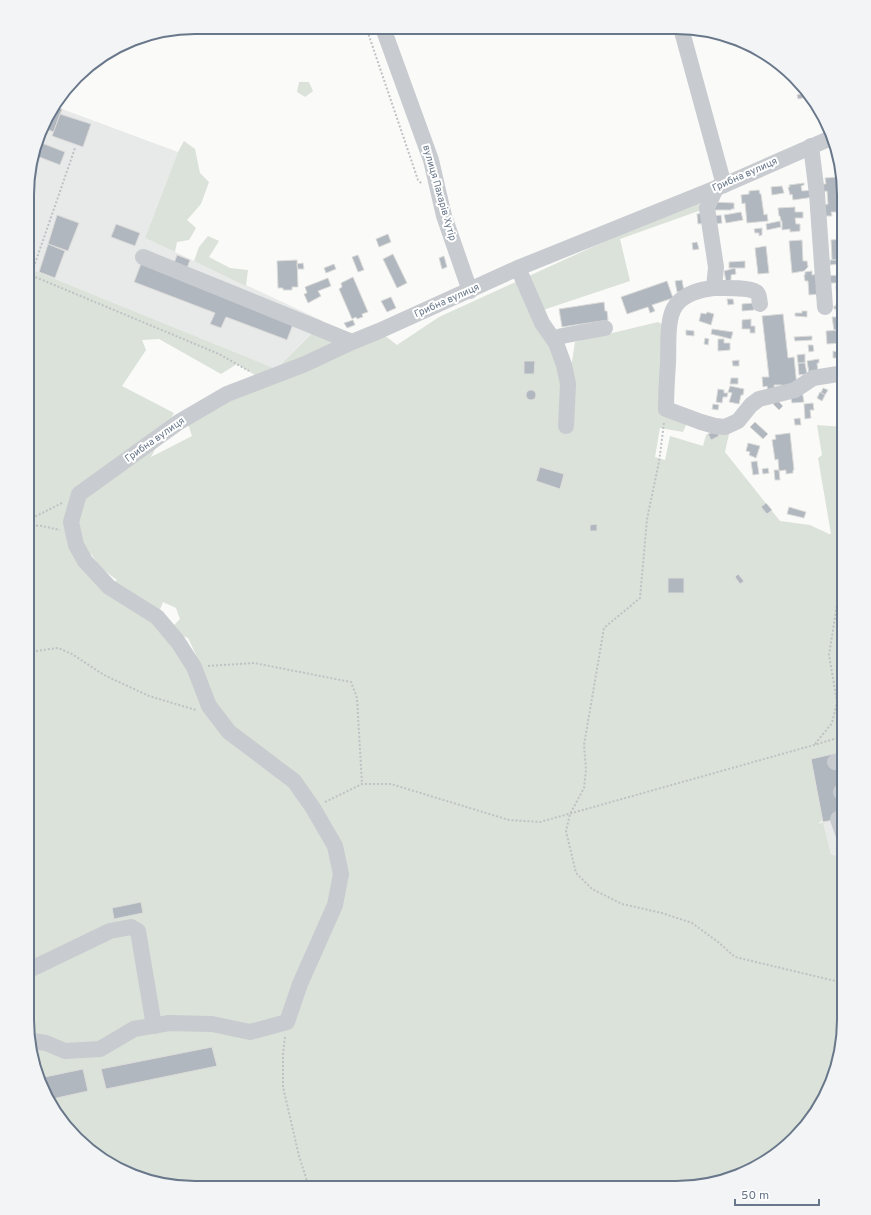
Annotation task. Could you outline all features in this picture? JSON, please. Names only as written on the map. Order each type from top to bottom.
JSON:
[{"type":"street","name":"вулиця Пахарів Хутір","points":[[385,34],[431,160],[444,216],[470,291]]},
{"type":"street","points":[[682,34],[720,187],[707,208],[716,267],[714,288]]},
{"type":"street","name":"Грибна вулиця","points":[[79,494],[179,422],[227,394],[305,364],[470,291],[518,268],[720,187],[827,140]]},
{"type":"street","points":[[812,146],[826,308]]},
{"type":"street","points":[[693,198],[707,208]]},
{"type":"street","points":[[143,257],[352,342]]},
{"type":"street","points":[[518,268],[542,323],[558,347],[567,379],[566,426]]},
{"type":"street","points":[[760,304],[758,294],[754,291],[714,288],[705,289],[684,297],[677,303],[672,311],[670,329],[666,409],[701,422],[725,427],[738,421],[751,405],[759,399],[795,390],[813,378],[837,374]]},
{"type":"street","points":[[554,339],[562,336],[605,328]]},
{"type":"street","points":[[35,1041],[46,1043],[64,1051],[100,1049],[134,1029],[168,1023],[212,1024],[250,1032],[287,1022],[300,984],[335,905],[341,874],[335,846],[313,808],[294,781],[229,732],[209,706],[194,667],[178,642],[157,617],[109,587],[85,561],[76,545],[70,522],[79,494]]},
{"type":"street","points":[[34,969],[110,931],[131,927],[138,930],[154,1026]]},
{"type":"path","points":[[368,34],[418,180],[423,185]]},
{"type":"path","points":[[34,263],[75,148]]},
{"type":"path","points":[[34,276],[219,354],[264,380]]},
{"type":"path","points":[[666,409],[659,462],[647,519],[640,598],[604,628],[584,745],[586,770],[584,788],[570,814],[566,831],[576,873],[592,889],[622,904],[662,913],[692,923],[718,942],[735,957],[837,980]]},
{"type":"path","points":[[34,517],[79,494]]},
{"type":"path","points":[[34,525],[60,530],[74,537]]},
{"type":"path","points":[[814,745],[832,723],[837,702],[829,655],[837,605]]},
{"type":"path","points":[[34,651],[58,648],[72,654],[104,675],[149,696],[195,710],[215,714]]},
{"type":"path","points":[[194,667],[254,663],[351,682],[357,698],[362,784]]},
{"type":"path","points":[[313,808],[362,784],[391,784],[509,820],[540,822],[837,738]]},
{"type":"path","points":[[287,1022],[283,1054],[283,1087],[299,1156],[307,1181]]},
{"type":"shaded area","points":[[299,82],[309,82],[313,91],[305,97],[297,92]]},
{"type":"shaded area","points":[[59,108],[178,152],[145,238],[323,321],[276,369],[34,270],[35,174],[39,153],[46,133]]},
{"type":"shaded area","points":[[184,141],[195,149],[200,173],[209,182],[201,204],[187,220],[196,228],[189,240],[177,242],[175,252],[145,238],[178,152]]},
{"type":"shaded area","points":[[697,202],[707,208],[620,239],[630,281],[543,310],[568,388],[575,342],[658,322],[670,329],[666,404],[689,418],[683,432],[660,428],[655,457],[665,460],[670,436],[703,446],[706,435],[719,427],[731,425],[725,452],[780,521],[810,525],[829,534],[831,534],[818,458],[822,455],[817,425],[837,426],[837,753],[811,759],[823,820],[818,824],[823,822],[831,854],[837,856],[837,1031],[832,1062],[825,1082],[810,1110],[790,1134],[774,1148],[738,1169],[718,1176],[697,1180],[184,1181],[153,1176],[133,1169],[105,1154],[81,1134],[67,1118],[46,1082],[39,1062],[35,1041],[34,270],[276,369],[317,328],[337,335],[379,331],[397,345],[439,317],[621,234]],"holes":[[[159,339],[221,374],[237,364],[263,380],[186,418],[192,436],[151,457],[174,413],[122,386],[146,350],[142,340]],[[91,554],[101,568],[117,580],[109,586],[86,561]],[[163,602],[176,608],[180,619],[173,626],[180,635],[188,638],[197,657],[157,617]]]},
{"type":"shaded area","points":[[208,236],[219,241],[209,257],[230,268],[248,270],[246,286],[194,261],[199,247]]},
{"type":"shaded area","points":[[837,753],[837,856],[831,854],[823,822],[811,759]]},
{"type":"building","points":[[801,94],[804,98],[798,99],[797,95]]},
{"type":"building","points":[[59,108],[62,109],[54,132],[48,130]]},
{"type":"building","points":[[60,114],[91,124],[83,147],[52,136]]},
{"type":"building","points":[[43,143],[65,152],[60,165],[38,157]]},
{"type":"building","points":[[836,177],[837,212],[831,212],[832,216],[825,216],[824,205],[828,204],[827,191],[822,192],[822,184],[826,184],[825,178]]},
{"type":"building","points":[[804,183],[804,185],[801,186],[802,191],[813,190],[814,197],[793,200],[792,194],[790,195],[789,185]]},
{"type":"building","points":[[782,186],[784,193],[772,195],[771,187]]},
{"type":"building","points":[[759,190],[764,215],[767,214],[768,221],[747,223],[745,203],[742,204],[741,195],[749,194],[749,191]]},
{"type":"building","points":[[713,202],[734,203],[734,209],[713,210]]},
{"type":"building","points":[[795,207],[795,212],[803,212],[803,218],[795,218],[796,224],[800,224],[800,231],[790,232],[790,229],[782,230],[782,221],[779,216],[778,208]]},
{"type":"building","points":[[741,212],[743,220],[726,223],[724,215]]},
{"type":"building","points":[[705,213],[706,223],[698,224],[697,214]]},
{"type":"building","points":[[57,215],[79,223],[68,251],[48,244]]},
{"type":"building","points":[[721,215],[722,223],[714,224],[713,216]]},
{"type":"building","points":[[780,221],[781,227],[767,230],[766,224]]},
{"type":"building","points":[[116,224],[140,233],[135,246],[111,237]]},
{"type":"building","points":[[762,228],[762,235],[759,236],[759,233],[755,233],[754,229]]},
{"type":"building","points":[[388,234],[391,242],[379,247],[376,239]]},
{"type":"building","points":[[837,239],[837,260],[832,260],[831,240]]},
{"type":"building","points":[[802,240],[803,261],[807,261],[808,267],[804,271],[792,273],[789,241]]},
{"type":"building","points":[[697,242],[699,249],[693,250],[692,243]]},
{"type":"building","points":[[48,244],[65,251],[55,278],[39,272]]},
{"type":"building","points":[[766,246],[769,273],[758,274],[755,248]]},
{"type":"building","points":[[393,254],[407,283],[397,288],[383,259]]},
{"type":"building","points":[[177,255],[190,260],[187,268],[174,263]]},
{"type":"building","points":[[358,255],[364,270],[358,272],[352,257]]},
{"type":"building","points":[[444,256],[447,267],[442,269],[439,258]]},
{"type":"building","points":[[297,260],[298,287],[292,287],[292,290],[283,290],[283,288],[278,288],[277,261]]},
{"type":"building","points":[[830,260],[837,260],[837,264],[830,265]]},
{"type":"building","points":[[142,261],[295,319],[287,340],[226,317],[221,328],[210,324],[215,313],[134,282]]},
{"type":"building","points":[[745,261],[745,268],[729,268],[729,262]]},
{"type":"building","points":[[303,263],[304,269],[298,269],[297,264]]},
{"type":"building","points":[[334,264],[336,269],[326,273],[324,268]]},
{"type":"building","points":[[735,268],[736,274],[731,275],[731,280],[726,281],[724,271]]},
{"type":"building","points":[[812,271],[812,275],[818,274],[819,294],[809,295],[808,281],[805,281],[804,275],[805,272]]},
{"type":"building","points":[[837,275],[837,283],[829,283],[828,276]]},
{"type":"building","points":[[353,277],[368,312],[362,314],[363,317],[357,319],[356,317],[352,319],[339,289],[342,287],[341,283]]},
{"type":"building","points":[[328,278],[331,286],[318,291],[321,296],[308,303],[304,294],[307,293],[305,287]]},
{"type":"building","points":[[682,280],[684,291],[677,292],[675,281]]},
{"type":"building","points":[[667,281],[673,298],[652,305],[655,311],[650,313],[648,307],[627,314],[621,297]]},
{"type":"building","points":[[391,297],[396,308],[387,312],[381,301]]},
{"type":"building","points":[[727,299],[733,299],[734,304],[728,305]]},
{"type":"building","points":[[604,302],[608,320],[562,327],[559,309]]},
{"type":"building","points":[[754,303],[754,310],[742,311],[742,304]]},
{"type":"building","points":[[837,304],[837,317],[836,309],[834,309],[834,306]]},
{"type":"building","points":[[802,311],[807,311],[807,317],[795,316],[795,313],[802,313]]},
{"type":"building","points":[[707,312],[714,314],[711,325],[699,321],[701,313],[706,314]]},
{"type":"building","points":[[783,314],[788,358],[794,357],[797,387],[782,388],[782,385],[774,385],[775,390],[768,391],[767,386],[763,387],[762,377],[769,377],[762,316]]},
{"type":"building","points":[[832,317],[837,317],[837,330],[834,330]]},
{"type":"building","points":[[751,319],[751,326],[755,326],[755,333],[750,333],[750,329],[742,329],[742,320]]},
{"type":"building","points":[[353,320],[355,325],[347,328],[344,323]]},
{"type":"building","points":[[712,329],[733,332],[731,339],[711,334]]},
{"type":"building","points":[[686,330],[694,331],[694,336],[686,335]]},
{"type":"building","points":[[837,330],[837,343],[827,344],[826,331]]},
{"type":"building","points":[[812,336],[812,340],[795,341],[794,337]]},
{"type":"building","points":[[705,338],[709,339],[708,345],[704,344]]},
{"type":"building","points":[[718,339],[724,339],[724,343],[730,343],[730,350],[718,351]]},
{"type":"building","points":[[808,345],[813,345],[814,351],[809,352]]},
{"type":"building","points":[[833,351],[837,352],[837,358],[833,358]]},
{"type":"building","points":[[805,354],[805,363],[798,363],[797,355]]},
{"type":"building","points":[[819,359],[819,363],[817,363],[818,372],[809,373],[807,361]]},
{"type":"building","points":[[739,360],[739,366],[733,366],[732,361]]},
{"type":"building","points":[[524,361],[535,361],[534,374],[524,374]]},
{"type":"building","points":[[798,363],[805,363],[807,374],[799,375]]},
{"type":"building","points":[[731,378],[738,378],[738,384],[730,384]]},
{"type":"building","points":[[730,386],[744,389],[739,404],[729,402],[732,393],[728,392]]},
{"type":"building","points":[[823,388],[828,390],[825,395],[821,393]]},
{"type":"building","points":[[718,389],[724,390],[724,393],[728,393],[727,397],[723,397],[722,403],[716,402]]},
{"type":"building","points":[[531,390],[536,395],[531,400],[526,395]]},
{"type":"building","points":[[802,391],[804,402],[792,403],[791,398]]},
{"type":"building","points":[[820,392],[825,395],[822,401],[817,398]]},
{"type":"building","points":[[777,400],[783,406],[779,410],[773,404]]},
{"type":"building","points":[[813,403],[814,410],[810,410],[811,418],[805,419],[804,404]]},
{"type":"building","points":[[713,404],[719,405],[718,410],[712,409]]},
{"type":"building","points":[[800,418],[801,425],[795,425],[794,419]]},
{"type":"building","points":[[755,422],[768,434],[763,439],[750,427]]},
{"type":"building","points":[[716,431],[719,436],[711,440],[708,434]]},
{"type":"building","points":[[790,433],[794,470],[793,473],[786,474],[786,470],[779,471],[778,459],[775,460],[772,440],[776,439],[775,435]]},
{"type":"building","points":[[748,443],[760,446],[756,458],[749,455],[750,452],[746,451]]},
{"type":"building","points":[[757,461],[759,474],[753,475],[751,462]]},
{"type":"building","points":[[540,467],[564,474],[560,489],[536,481]]},
{"type":"building","points":[[768,468],[769,473],[763,474],[762,469]]},
{"type":"building","points":[[774,470],[779,470],[780,480],[775,480]]},
{"type":"building","points":[[766,503],[772,510],[767,514],[761,507]]},
{"type":"building","points":[[789,507],[806,512],[804,518],[787,514]]},
{"type":"building","points":[[597,524],[597,531],[590,531],[590,525]]},
{"type":"building","points":[[738,574],[744,581],[740,584],[735,577]]},
{"type":"building","points":[[668,578],[684,578],[684,593],[668,593]]},
{"type":"building","points":[[833,754],[837,773],[837,819],[823,822],[811,759]]},
{"type":"building","points":[[141,902],[143,913],[114,919],[112,908]]},
{"type":"building","points":[[212,1047],[217,1066],[106,1089],[101,1069]]},
{"type":"building","points":[[83,1069],[88,1091],[55,1098],[45,1077]]}]
